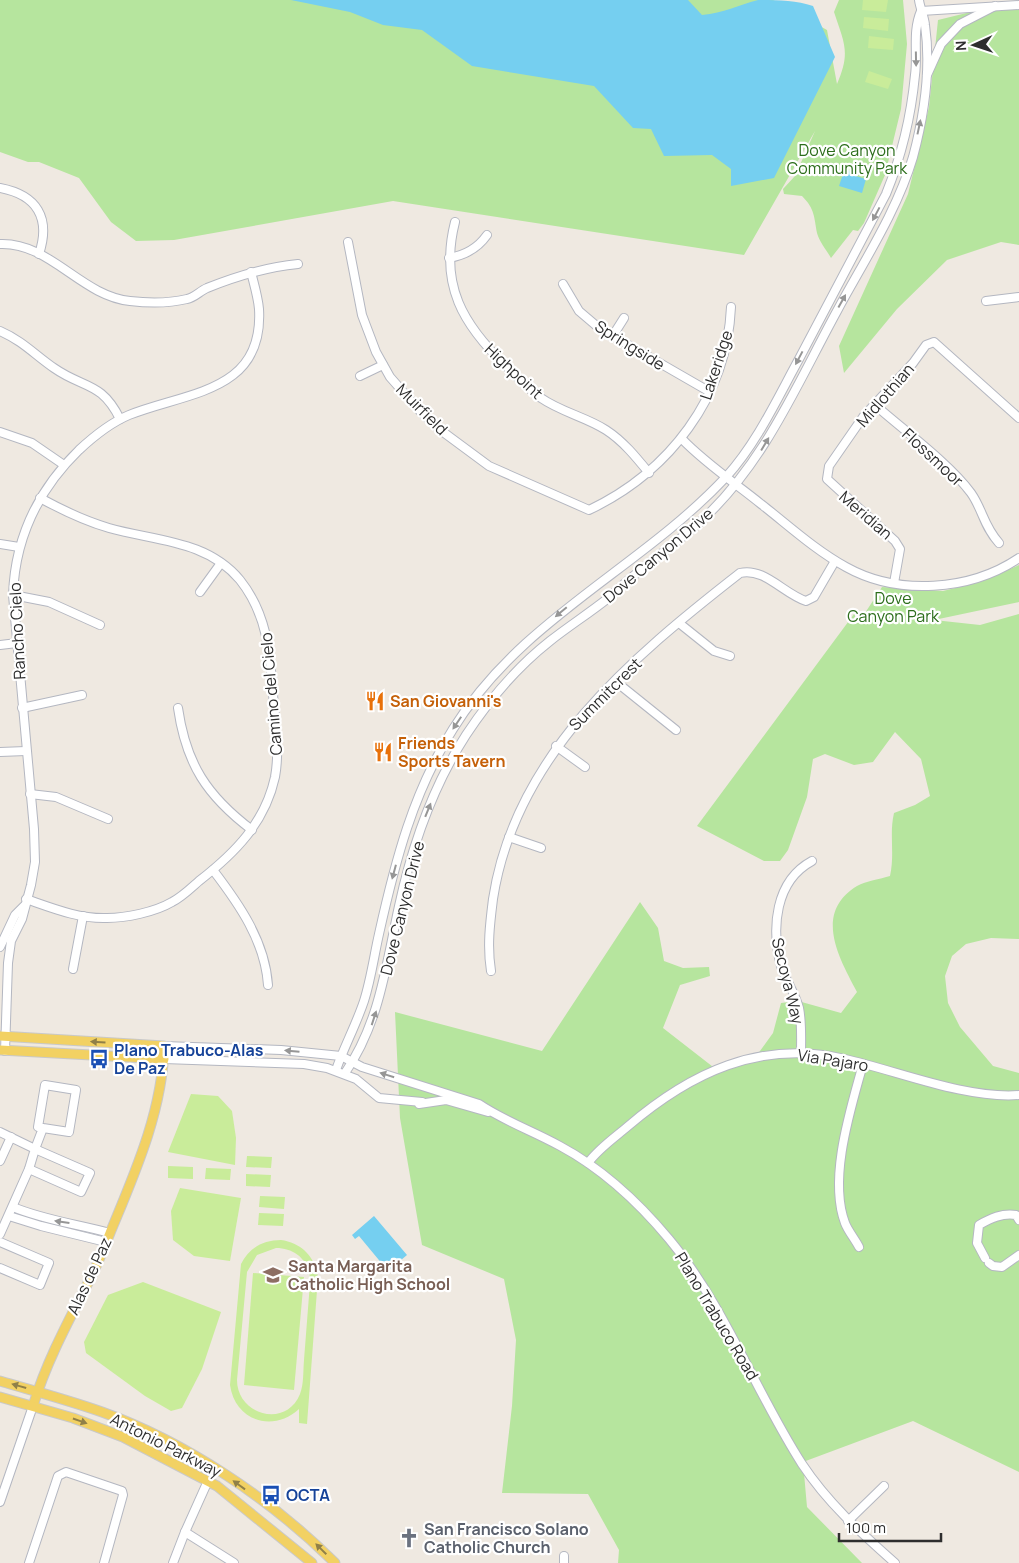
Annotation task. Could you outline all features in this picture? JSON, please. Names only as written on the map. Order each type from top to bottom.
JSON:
[{"type":"main road","points":[[3,1036],[164,1046]]},
{"type":"main road","name":"Alas de Paz","points":[[33,1406],[49,1358],[92,1275],[132,1180],[151,1122],[164,1070],[164,1046]]},
{"type":"main road","points":[[3,1051],[164,1059]]},
{"type":"main road","name":"Antonio Parkway","points":[[0,1381],[120,1419],[196,1458],[227,1476],[307,1534],[335,1563]]},
{"type":"main road","name":"Antonio Parkway","points":[[0,1397],[33,1406],[123,1437],[207,1483],[217,1486],[312,1563]]},
{"type":"street","name":"Dove Canyon Drive","points":[[345,1074],[371,1027],[378,1005],[399,907],[420,832],[441,781],[457,750],[484,708],[513,674],[550,641],[610,597],[700,522],[737,484],[756,459],[787,408],[888,215],[913,157],[926,79],[925,24],[919,0]]},
{"type":"street","points":[[921,11],[1019,5]]},
{"type":"street","points":[[926,79],[941,44],[960,24],[995,6]]},
{"type":"street","name":"Dove Canyon Drive","points":[[336,1070],[364,1002],[406,827],[424,781],[451,731],[509,658],[600,581],[695,508],[727,476],[746,451],[775,403],[886,194],[899,162],[910,118],[916,72],[915,23],[921,11]]},
{"type":"street","points":[[0,188],[25,196],[38,210],[44,230],[39,254]]},
{"type":"street","name":"Highpoint","points":[[455,222],[449,244],[452,277],[460,308],[468,324],[480,340],[539,397],[562,411],[606,430],[628,448],[649,473]]},
{"type":"street","points":[[449,258],[459,256],[480,245],[488,235]]},
{"type":"street","name":"Muirfield","points":[[348,242],[362,315],[383,364],[419,410],[464,448],[489,466],[580,508]]},
{"type":"street","points":[[0,244],[39,254],[86,285],[112,298],[130,301],[189,299],[204,289],[251,272],[298,264]]},
{"type":"street","name":"Rancho Cielo","points":[[3,1051],[4,963],[11,941],[22,918],[34,862],[34,829],[13,595],[19,547],[24,530],[40,498],[64,464],[93,437],[120,419],[221,385],[244,365],[251,353],[259,324],[259,307],[251,272]]},
{"type":"street","name":"Springside","points":[[563,284],[578,311],[612,337],[710,392]]},
{"type":"street","points":[[986,301],[1019,296]]},
{"type":"street","name":"Lakeridge","points":[[580,508],[589,510],[598,506],[649,473],[682,438],[710,392],[730,325],[731,307]]},
{"type":"street","points":[[612,337],[624,318]]},
{"type":"street","points":[[0,331],[19,339],[56,370],[98,390],[113,405],[120,419]]},
{"type":"street","name":"Midlothian","points":[[827,479],[829,466],[874,404],[913,364],[926,345],[934,342],[942,347],[1019,418]]},
{"type":"street","points":[[360,376],[383,364]]},
{"type":"street","name":"Flossmoor","points":[[874,404],[956,476],[972,494],[988,531],[999,543]]},
{"type":"street","points":[[0,432],[32,443],[64,464]]},
{"type":"street","points":[[682,438],[835,561],[863,575],[894,583],[920,586],[957,583],[989,574],[1019,558]]},
{"type":"street","name":"Meridian","points":[[827,479],[895,541],[900,549],[894,583]]},
{"type":"street","name":"Camino del Cielo","points":[[25,902],[83,916],[110,918],[156,908],[172,902],[235,852],[252,830],[269,797],[277,763],[270,652],[265,625],[255,604],[239,580],[221,563],[198,549],[176,542],[110,528],[77,517],[40,498]]},
{"type":"street","points":[[0,544],[19,547]]},
{"type":"street","name":"Summitcrest","points":[[490,970],[487,950],[491,912],[496,882],[509,837],[539,772],[556,746],[580,716],[615,681],[679,623],[740,573],[748,571],[760,574],[796,598],[806,601],[814,597],[835,561]]},
{"type":"street","points":[[200,592],[221,563]]},
{"type":"street","points":[[622,565],[631,578]]},
{"type":"street","points":[[13,595],[49,602],[100,625]]},
{"type":"street","points":[[679,623],[714,651],[730,656]]},
{"type":"street","points":[[0,645],[16,643]]},
{"type":"street","points":[[615,681],[676,730]]},
{"type":"street","points":[[22,708],[82,695]]},
{"type":"street","points":[[178,708],[182,735],[199,774],[214,796],[234,817],[252,830]]},
{"type":"street","points":[[556,746],[584,767]]},
{"type":"street","points":[[0,752],[26,751]]},
{"type":"street","points":[[30,794],[56,797],[108,819]]},
{"type":"street","points":[[509,837],[541,848]]},
{"type":"street","name":"Secoya Way","points":[[801,1054],[799,1008],[782,966],[776,925],[782,898],[791,876],[812,861]]},
{"type":"street","points":[[214,870],[247,918],[264,958],[268,985]]},
{"type":"street","name":"Rancho Cielo","points":[[1,943],[15,915],[25,902]]},
{"type":"street","points":[[73,969],[83,916]]},
{"type":"street","points":[[1,943],[11,941]]},
{"type":"street","points":[[164,1046],[281,1050],[341,1056]]},
{"type":"street","name":"Via Pajaro","points":[[588,1163],[662,1098],[696,1078],[746,1060],[774,1054],[801,1054],[844,1058],[965,1090],[989,1094],[1019,1095]]},
{"type":"street","name":"Plano Trabuco Road","points":[[341,1056],[380,1073],[479,1104],[494,1114],[560,1146],[588,1163],[640,1208],[669,1239],[692,1269],[742,1353],[802,1464],[848,1520],[895,1563]]},
{"type":"street","name":"Plano Trabuco Road","points":[[164,1059],[304,1064],[336,1070],[356,1079],[371,1093],[386,1099],[422,1102],[446,1100],[494,1114]]},
{"type":"street","points":[[859,1247],[845,1223],[840,1172],[843,1142],[863,1064]]},
{"type":"street","points":[[45,1085],[76,1090],[69,1132],[43,1128],[38,1127],[45,1085]]},
{"type":"street","points":[[0,1234],[29,1169],[43,1128]]},
{"type":"street","points":[[0,1132],[90,1173],[81,1192],[29,1169]]},
{"type":"street","points":[[0,1161],[11,1137]]},
{"type":"street","points":[[12,1207],[43,1219],[83,1226],[108,1238]]},
{"type":"street","points":[[9,1216],[41,1226],[108,1238]]},
{"type":"street","points":[[1018,1216],[992,1217],[979,1225],[977,1243],[992,1266],[1002,1267],[1019,1255]]},
{"type":"street","points":[[0,1242],[49,1263],[40,1285],[0,1268]]},
{"type":"street","name":"Alas de Paz","points":[[0,1502],[2,1489],[33,1406]]},
{"type":"street","points":[[29,1563],[58,1476],[63,1472],[122,1491],[124,1499],[104,1563]]},
{"type":"street","points":[[173,1563],[207,1483]]},
{"type":"street","points":[[848,1520],[884,1486]]},
{"type":"street","points":[[185,1532],[234,1563]]},
{"type":"green space","name":"Dove Canyon Community Park","points":[[0,0],[773,0],[827,30],[837,84],[845,55],[843,40],[834,12],[839,0],[903,0],[907,44],[901,109],[885,175],[864,223],[858,231],[853,230],[831,258],[818,236],[813,213],[809,205],[802,196],[784,194],[783,189],[795,176],[815,131],[744,255],[393,201],[174,240],[136,241],[111,222],[79,178],[39,162],[28,162],[0,152]]},
{"type":"green space","points":[[863,0],[888,0],[886,12],[862,10]]},
{"type":"green space","points":[[1019,3],[1019,245],[1001,242],[947,260],[897,309],[844,373],[839,346],[908,194],[929,107],[938,20],[995,6]]},
{"type":"green space","points":[[864,17],[889,19],[888,31],[863,28]]},
{"type":"green space","points":[[869,36],[894,39],[893,50],[868,48]]},
{"type":"green space","points":[[869,71],[892,79],[888,89],[865,82]]},
{"type":"green space","name":"Dove Canyon Park","points":[[1019,565],[1019,602],[934,620],[980,625],[1019,614],[1019,939],[991,938],[966,944],[952,956],[945,976],[948,1003],[960,1027],[993,1066],[1019,1073],[1019,1472],[913,1421],[803,1462],[807,1507],[862,1563],[618,1563],[619,1550],[588,1494],[502,1493],[512,1406],[516,1340],[504,1279],[422,1245],[400,1118],[395,1012],[542,1051],[640,902],[658,928],[664,961],[683,968],[709,967],[710,976],[680,985],[663,1028],[717,1070],[757,1055],[773,1033],[781,1003],[798,1001],[841,1013],[857,992],[837,951],[833,922],[836,909],[844,897],[857,886],[890,876],[894,813],[915,805],[930,796],[921,759],[895,732],[873,762],[854,765],[825,754],[813,759],[807,797],[788,850],[780,861],[764,861],[697,826],[854,614],[865,613],[882,587],[943,591],[980,582]]},
{"type":"green space","points":[[191,1094],[218,1096],[232,1111],[236,1138],[235,1165],[168,1152]]},
{"type":"green space","points":[[247,1156],[272,1157],[271,1168],[246,1167]]},
{"type":"green space","points":[[168,1166],[193,1167],[193,1179],[168,1178]]},
{"type":"green space","points":[[206,1168],[231,1169],[230,1180],[205,1179]]},
{"type":"green space","points":[[246,1174],[271,1175],[270,1187],[246,1186]]},
{"type":"green space","points":[[180,1188],[241,1198],[230,1261],[194,1256],[173,1240],[171,1211]]},
{"type":"green space","points":[[260,1196],[285,1197],[284,1209],[259,1207]]},
{"type":"green space","points":[[259,1213],[284,1214],[283,1226],[258,1225]]},
{"type":"green space","points":[[274,1240],[295,1244],[306,1252],[314,1263],[318,1277],[307,1424],[299,1423],[299,1409],[289,1416],[278,1420],[257,1420],[247,1415],[233,1397],[230,1385],[241,1264],[252,1249]],"holes":[[[276,1248],[296,1254],[305,1263],[310,1275],[310,1283],[303,1382],[300,1394],[293,1405],[284,1412],[274,1414],[263,1413],[253,1409],[245,1402],[239,1392],[237,1380],[247,1272],[257,1255]]]},
{"type":"green space","points":[[253,1273],[304,1277],[294,1390],[244,1385]]},
{"type":"green space","points":[[143,1282],[221,1312],[202,1369],[182,1408],[171,1411],[145,1396],[86,1353],[84,1342],[108,1295]]},
{"type":"water","points":[[291,0],[688,0],[702,15],[724,11],[758,0],[793,1],[813,6],[835,57],[774,178],[731,186],[731,169],[712,155],[664,156],[651,129],[633,128],[594,86],[472,66],[422,30],[383,25],[350,12]]},
{"type":"water","points":[[848,169],[852,175],[866,179],[862,193],[839,186],[844,171]]},
{"type":"water","points":[[374,1216],[407,1255],[388,1271],[359,1236],[355,1239],[352,1235]]},
{"type":"place","name":"San Giovanni's","points":[[375,701]]},
{"type":"place","name":"Friends Sports Tavern","points":[[383,752]]},
{"type":"place","name":"Plano Trabuco-Alas De Paz","points":[[99,1059]]},
{"type":"place","name":"Santa Margarita Catholic High School","points":[[273,1275]]},
{"type":"place","name":"OCTA","points":[[271,1495]]},
{"type":"place","name":"San Francisco Solano Catholic Church","points":[[409,1538]]}]
